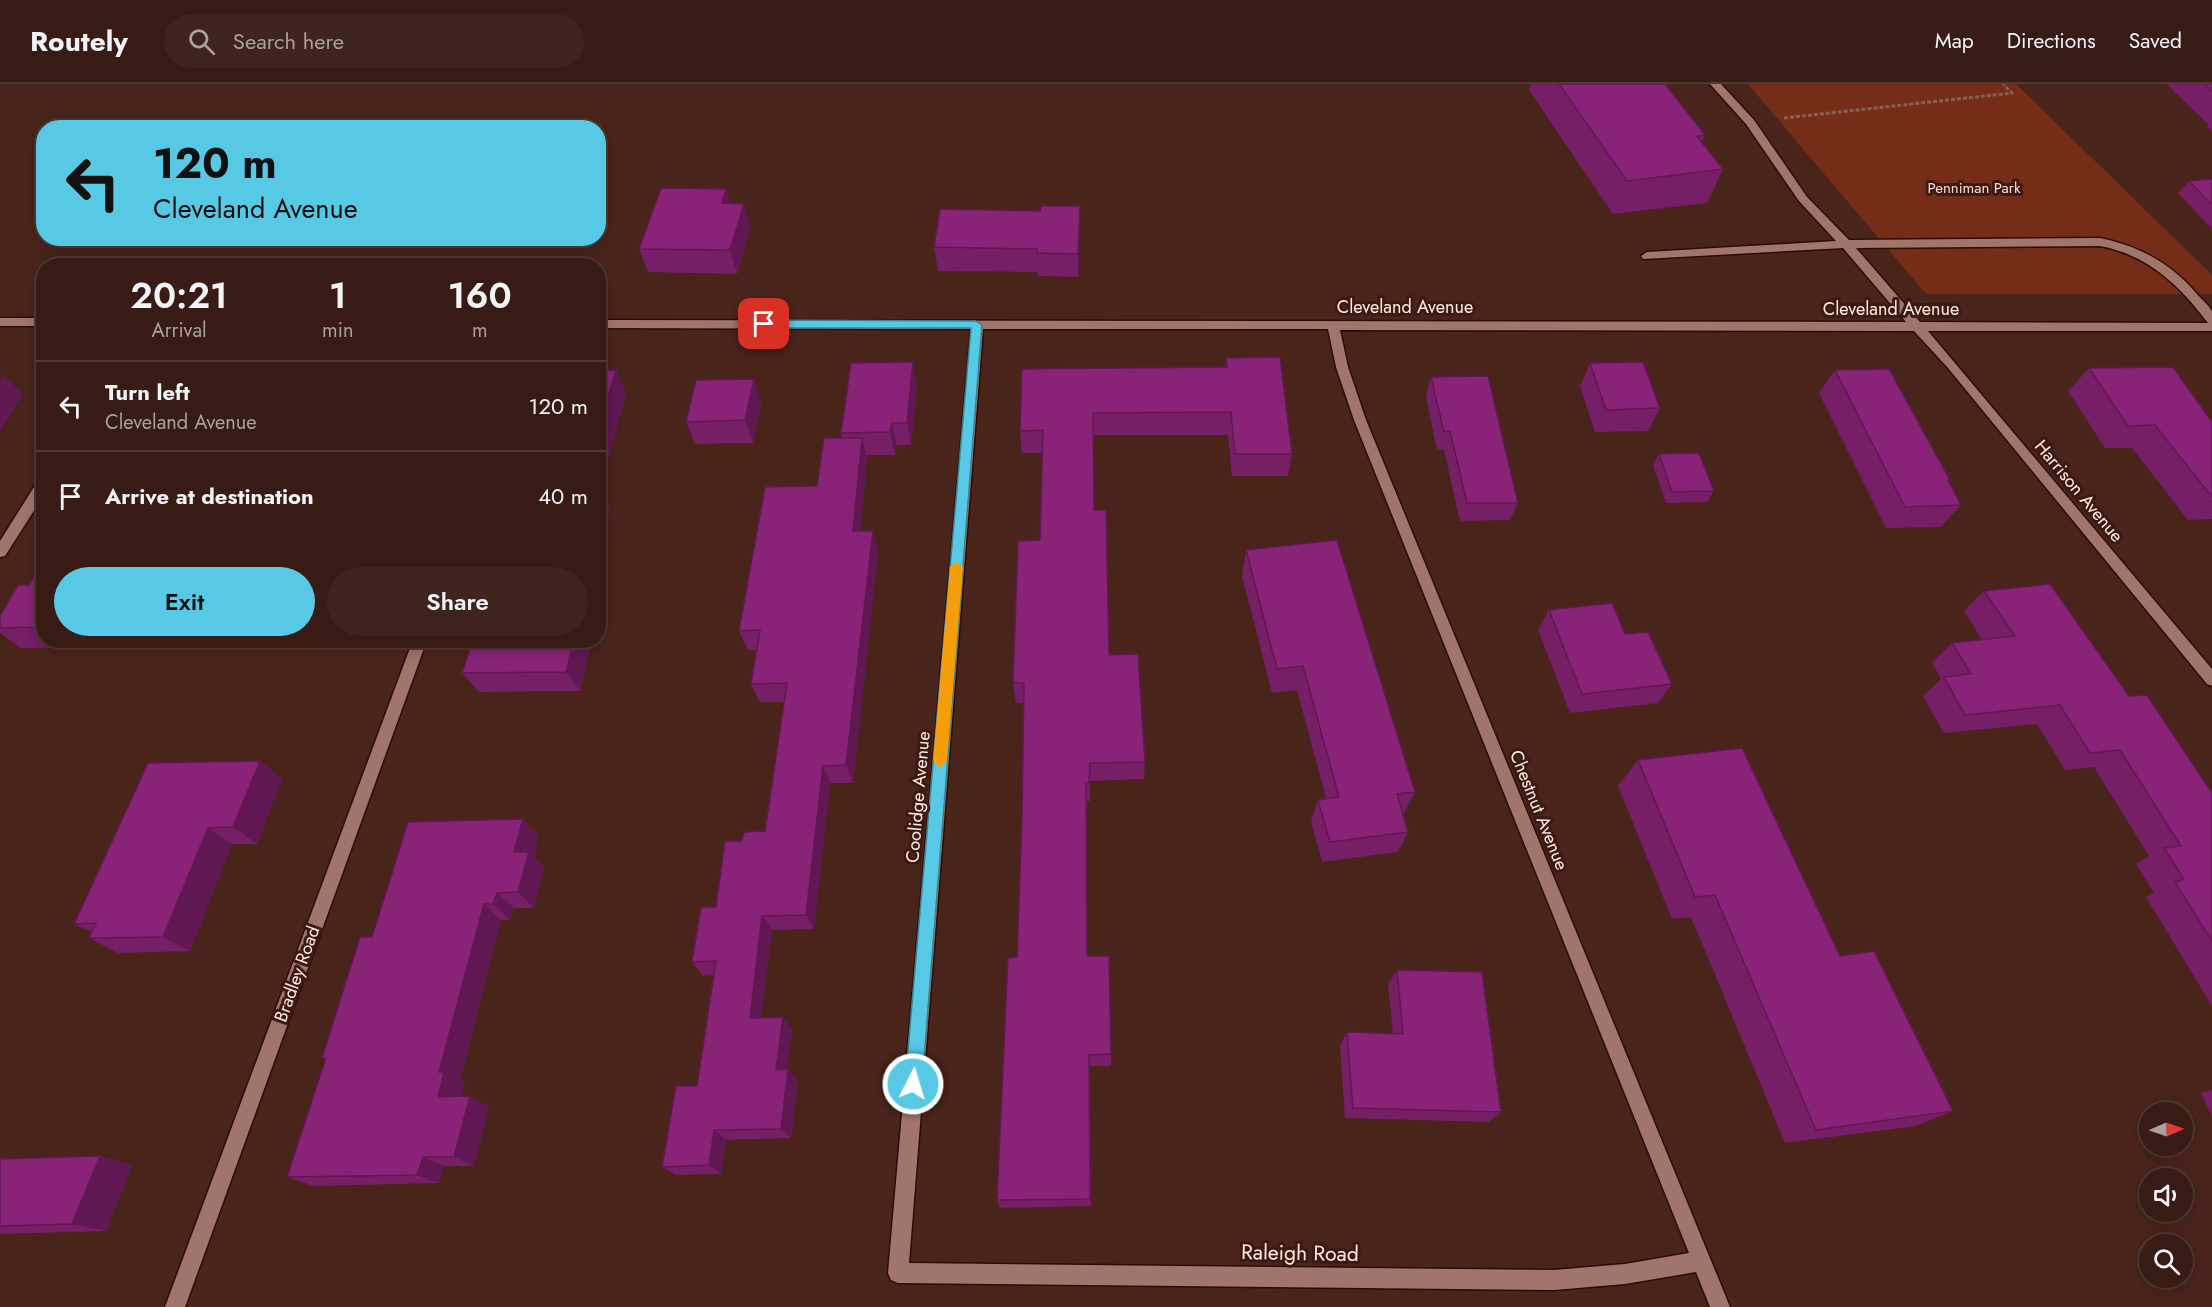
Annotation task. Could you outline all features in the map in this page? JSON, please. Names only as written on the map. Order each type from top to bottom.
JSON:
[{"type":"street","name":"Harrison Avenue","points":[[1715,84],[1750,122],[1803,199],[1846,244],[1917,327],[2212,680]]},
{"type":"street","points":[[1647,256],[1846,244],[2072,241],[2116,244],[2130,247],[2158,262],[2188,290],[2212,320]]},
{"type":"street","points":[[0,322],[36,322]]},
{"type":"street","name":"Cleveland Avenue","points":[[606,324],[2212,327]]},
{"type":"street","name":"Coolidge Avenue","points":[[898,1273],[976,325]]},
{"type":"street","name":"Chestnut Avenue","points":[[1333,325],[1347,383],[1360,420],[1720,1307]]},
{"type":"street","points":[[0,552],[36,496]]},
{"type":"street","name":"Bradley Road","points":[[175,1307],[417,648]]},
{"type":"street","name":"Raleigh Road","points":[[898,1273],[1554,1280],[1635,1272],[1701,1261]]},
{"type":"path","points":[[1750,122],[2012,93],[2003,84]]},
{"type":"green space","name":"Penniman Park","points":[[1748,84],[2016,84],[2212,275],[2212,294],[1926,294]]},
{"type":"building","points":[[1559,84],[1665,84],[1705,135],[1697,136],[1723,169],[1627,181]]},
{"type":"building","points":[[2204,84],[2212,84],[2212,91]]},
{"type":"building","points":[[2212,179],[2212,205],[2189,181]]},
{"type":"building","points":[[661,188],[726,189],[722,203],[744,204],[730,250],[639,249]]},
{"type":"building","points":[[1041,206],[1080,206],[1078,254],[1037,253],[1037,249],[934,247],[940,209],[1040,211]]},
{"type":"building","points":[[1280,357],[1292,454],[1235,454],[1231,412],[1093,413],[1094,510],[1106,510],[1109,655],[1138,654],[1145,762],[1090,763],[1089,784],[1086,784],[1087,956],[1109,956],[1111,1054],[1089,1055],[1090,1199],[997,1200],[1008,958],[1017,957],[1022,819],[1024,683],[1013,683],[1018,541],[1040,540],[1043,430],[1020,431],[1022,369],[1227,367],[1226,358]]},
{"type":"building","points":[[913,362],[907,423],[892,423],[890,432],[841,433],[851,363]]},
{"type":"building","points":[[1643,362],[1660,408],[1606,410],[1590,363]]},
{"type":"building","points":[[2173,367],[2212,422],[2212,497],[2155,425],[2128,426],[2089,368]]},
{"type":"building","points":[[1889,369],[1950,480],[1948,480],[1961,505],[1905,507],[1835,370]]},
{"type":"building","points":[[616,370],[606,404],[606,371]]},
{"type":"building","points":[[1488,376],[1518,503],[1467,503],[1450,431],[1444,432],[1431,377]]},
{"type":"building","points":[[754,379],[745,420],[686,422],[696,380]]},
{"type":"building","points":[[824,438],[862,438],[853,531],[873,531],[846,765],[823,766],[806,915],[762,916],[750,1018],[783,1017],[776,1070],[788,1069],[781,1129],[714,1130],[709,1165],[662,1167],[676,1086],[697,1086],[716,961],[692,962],[701,907],[716,907],[725,841],[742,841],[744,832],[765,831],[787,683],[751,684],[760,630],[739,631],[765,487],[817,486]]},
{"type":"building","points":[[1699,453],[1714,491],[1672,492],[1659,454]]},
{"type":"building","points":[[1337,540],[1415,792],[1397,794],[1408,832],[1330,842],[1318,800],[1339,797],[1303,666],[1277,669],[1246,550]]},
{"type":"building","points":[[36,572],[36,627],[0,628],[0,616],[18,585],[29,585]]},
{"type":"building","points":[[2050,584],[2129,696],[2147,695],[2212,793],[2212,941],[2175,882],[2184,879],[2164,848],[2181,846],[2120,750],[2090,753],[2060,705],[1965,715],[1944,677],[1971,674],[1952,643],[2015,636],[1984,591]]},
{"type":"building","points":[[1612,603],[1625,634],[1648,632],[1672,684],[1582,694],[1549,610]]},
{"type":"building","points":[[470,648],[572,648],[566,672],[462,673]]},
{"type":"building","points":[[1742,748],[1840,956],[1874,951],[1953,1111],[1816,1130],[1715,895],[1695,897],[1638,760]]},
{"type":"building","points":[[260,761],[233,827],[208,828],[163,937],[89,938],[96,923],[74,924],[148,763]]},
{"type":"building","points":[[523,819],[514,852],[529,852],[518,892],[497,893],[493,904],[484,904],[439,1072],[444,1072],[438,1097],[470,1096],[454,1157],[423,1157],[417,1175],[287,1177],[326,1058],[322,1058],[360,937],[372,937],[408,822]]},
{"type":"building","points":[[1397,970],[1482,972],[1501,1112],[1353,1108],[1347,1032],[1403,1034]]},
{"type":"building","points":[[100,1156],[72,1224],[0,1226],[0,1159]]},
{"type":"slow traffic","points":[[940,761],[956,567]]},
{"type":"route","points":[[764,324],[976,325],[913,1084]]}]
